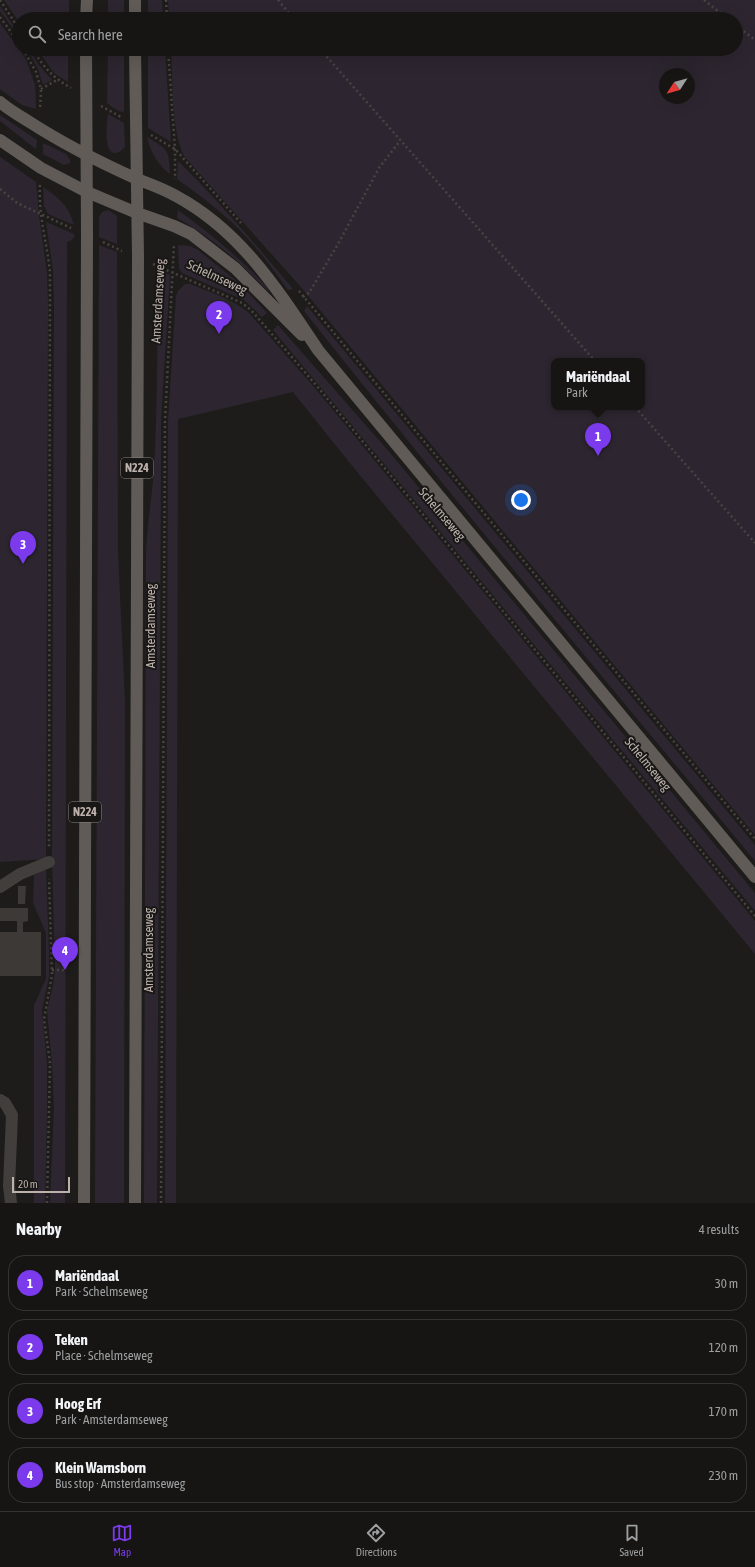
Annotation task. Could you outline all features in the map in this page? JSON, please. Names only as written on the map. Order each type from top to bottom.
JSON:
[{"type":"main road","points":[[86,12],[87,0]]},
{"type":"main road","points":[[135,0],[135,12]]},
{"type":"main road","points":[[86,56],[87,235]]},
{"type":"main road","name":"Amsterdamseweg","points":[[135,56],[138,257],[135,1203]]},
{"type":"main road","name":"Schelmseweg","points":[[0,102],[40,129],[87,155],[175,195],[223,229],[240,246],[276,287],[318,350],[755,877]]},
{"type":"main road","name":"Schelmseweg","points":[[0,140],[41,168],[87,192],[137,213],[174,226],[190,234],[234,268],[318,350]]},
{"type":"main road","name":"N224","points":[[84,1203],[87,235]]},
{"type":"lane","points":[[0,887],[20,874],[49,862]]},
{"type":"lane","points":[[0,1100],[5,1103],[12,1115],[7,1197]]},
{"type":"path","points":[[0,0],[12,18]]},
{"type":"path","points":[[166,0],[167,12]]},
{"type":"path","points":[[278,0],[288,12]]},
{"type":"path","points":[[704,0],[719,12]]},
{"type":"path","points":[[0,17],[12,34]]},
{"type":"path","points":[[743,31],[755,40]]},
{"type":"path","points":[[27,56],[36,72],[41,89],[57,80]]},
{"type":"path","points":[[168,56],[175,149],[175,195]]},
{"type":"path","points":[[326,56],[592,358]]},
{"type":"path","points":[[400,141],[379,168],[338,244],[309,293],[304,297],[755,839]]},
{"type":"path","name":"Schelmseweg","points":[[0,189],[18,203],[41,215],[242,303],[259,319],[433,525],[755,916]]},
{"type":"path","points":[[41,215],[48,247],[50,272],[49,862],[52,970],[44,1019],[50,1063],[47,1203]]},
{"type":"path","name":"Amsterdamseweg","points":[[161,1203],[165,420],[174,273],[174,226]]},
{"type":"path","points":[[638,410],[755,543]]},
{"type":"path","points":[[52,970],[65,970]]},
{"type":"shaded area","points":[[4,0],[69,0],[69,12],[12,12]]},
{"type":"shaded area","points":[[108,0],[124,0],[124,12],[108,12]]},
{"type":"shaded area","points":[[148,0],[162,0],[163,12],[148,12]]},
{"type":"shaded area","points":[[168,0],[755,0],[755,835],[300,286],[184,156],[177,133],[171,56],[743,56],[743,12],[169,12]]},
{"type":"shaded area","points":[[0,6],[12,24],[12,27],[0,11]]},
{"type":"shaded area","points":[[0,23],[12,40],[12,56],[24,56],[26,59],[35,85],[36,109],[22,105],[0,89]]},
{"type":"shaded area","points":[[31,56],[33,56],[52,80],[43,85],[38,69]]},
{"type":"shaded area","points":[[42,56],[68,56],[68,82],[54,73]]},
{"type":"shaded area","points":[[108,56],[124,56],[124,112],[113,108],[107,103]]},
{"type":"shaded area","points":[[148,56],[165,56],[171,142],[148,128]]},
{"type":"shaded area","points":[[108,114],[124,123],[125,147],[116,153],[111,151],[108,147]]},
{"type":"shaded area","points":[[0,115],[37,140],[36,149],[0,121]]},
{"type":"shaded area","points":[[147,137],[166,151],[169,160],[170,174],[155,158]]},
{"type":"shaded area","points":[[43,143],[66,154],[70,160],[70,163],[64,165],[43,154]]},
{"type":"shaded area","points":[[0,157],[36,182],[47,272],[48,304],[46,859],[0,862]]},
{"type":"shaded area","points":[[178,161],[223,207],[293,289],[288,290],[259,251],[232,222],[177,179]]},
{"type":"shaded area","points":[[43,187],[63,203],[72,218],[74,225],[48,214],[44,206]]},
{"type":"shaded area","points":[[108,210],[117,216],[117,244],[99,237],[99,217],[102,212]]},
{"type":"shaded area","points":[[178,210],[237,258],[263,283],[269,292],[248,271],[214,242],[190,225],[177,218]]},
{"type":"shaded area","points":[[46,222],[74,234],[73,239],[67,242],[65,1203],[50,1203],[54,1108],[52,1063],[47,1011],[53,986],[55,968],[52,857],[54,304],[53,271]]},
{"type":"shaded area","points":[[99,245],[117,252],[118,553],[125,702],[124,1203],[95,1203]]},
{"type":"shaded area","points":[[178,245],[190,246],[198,250],[239,283],[267,313],[262,317],[244,300],[182,273],[179,268]]},
{"type":"shaded area","points":[[158,270],[170,275],[161,421],[157,1203],[144,1203],[146,554],[155,444]]},
{"type":"shaded area","points":[[185,284],[190,284],[221,296],[249,313],[314,387],[755,921],[755,954],[293,392],[178,419],[176,1203],[165,1203],[168,421],[176,296],[178,291]]},
{"type":"shaded area","points":[[307,306],[755,845],[755,861],[471,519],[359,381],[304,311]]},
{"type":"shaded area","points":[[278,325],[391,454],[755,893],[755,911],[273,330]]},
{"type":"shaded area","points":[[46,869],[49,977],[42,1010],[47,1063],[45,1203],[34,1203],[34,1005],[46,979],[46,933],[33,903],[34,875]]},
{"type":"building","points":[[18,886],[26,886],[25,904],[18,904]]},
{"type":"building","points":[[0,908],[28,908],[28,921],[23,922],[23,932],[41,932],[41,976],[0,976],[0,932],[17,932],[17,921],[0,921]]},
{"type":"place","name":"Teken","points":[[219,334]]},
{"type":"place","name":"Mariëndaal","points":[[598,456]]},
{"type":"place","name":"Hoog Erf","points":[[23,564]]},
{"type":"place","name":"Klein Warnsborn","points":[[65,970]]}]
